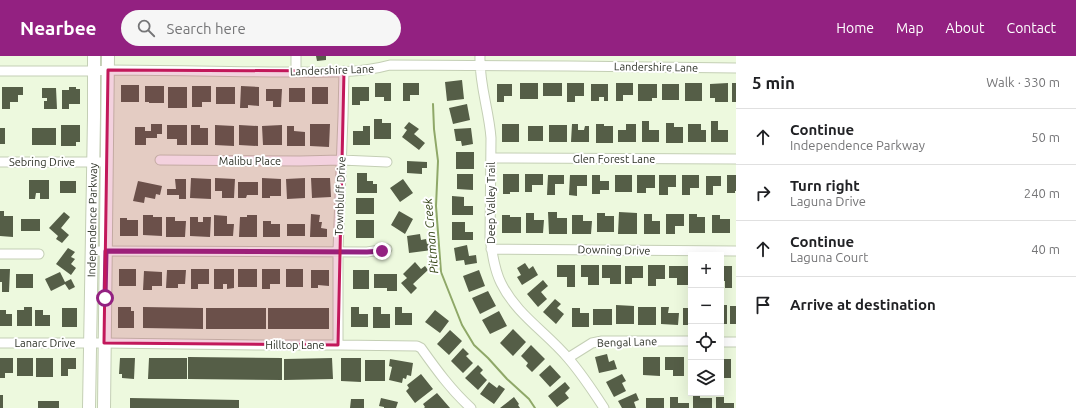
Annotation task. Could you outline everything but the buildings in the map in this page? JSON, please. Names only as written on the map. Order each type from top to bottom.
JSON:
[{"type":"main road","name":"Independence Parkway","points":[[90,408],[94,162],[94,56]]},
{"type":"main road","name":"Independence Parkway","points":[[104,408],[108,56]]},
{"type":"street","points":[[296,56],[296,72]]},
{"type":"street","name":"Deep Valley Trail","points":[[480,56],[483,90],[492,138],[490,224],[492,249],[500,282],[514,304],[568,358],[604,408]]},
{"type":"street","points":[[568,66],[569,56]]},
{"type":"street","name":"Landershire Lane","points":[[0,71],[359,71],[376,69],[390,61],[480,66],[736,68]]},
{"type":"street","name":"Townbluff Drive","points":[[338,345],[338,251],[344,71]]},
{"type":"street","name":"Glen Forest Lane","points":[[491,158],[736,159]]},
{"type":"street","name":"Malibu Place","points":[[160,160],[341,160],[387,162]]},
{"type":"street","name":"Sebring Drive","points":[[0,162],[107,162]]},
{"type":"street","points":[[92,251],[367,252],[387,249]]},
{"type":"street","name":"Downing Drive","points":[[492,249],[736,251]]},
{"type":"street","points":[[0,254],[40,254]]},
{"type":"street","name":"Bengal Lane","points":[[568,358],[592,343],[602,341],[688,342]]},
{"type":"street","points":[[724,342],[736,342]]},
{"type":"street","name":"Lanarc Drive","points":[[0,343],[91,343]]},
{"type":"street","name":"Hilltop Lane","points":[[91,343],[417,346],[421,348],[458,397],[471,408]]},
{"type":"highlighted area","points":[[108,70],[344,71],[338,345],[104,343]]},
{"type":"waterway","name":"Pittman Creek","points":[[433,104],[438,161],[436,206],[441,272],[462,325],[474,345],[529,399],[535,408]]},
{"type":"route","points":[[105,298],[106,251],[382,251]]}]
